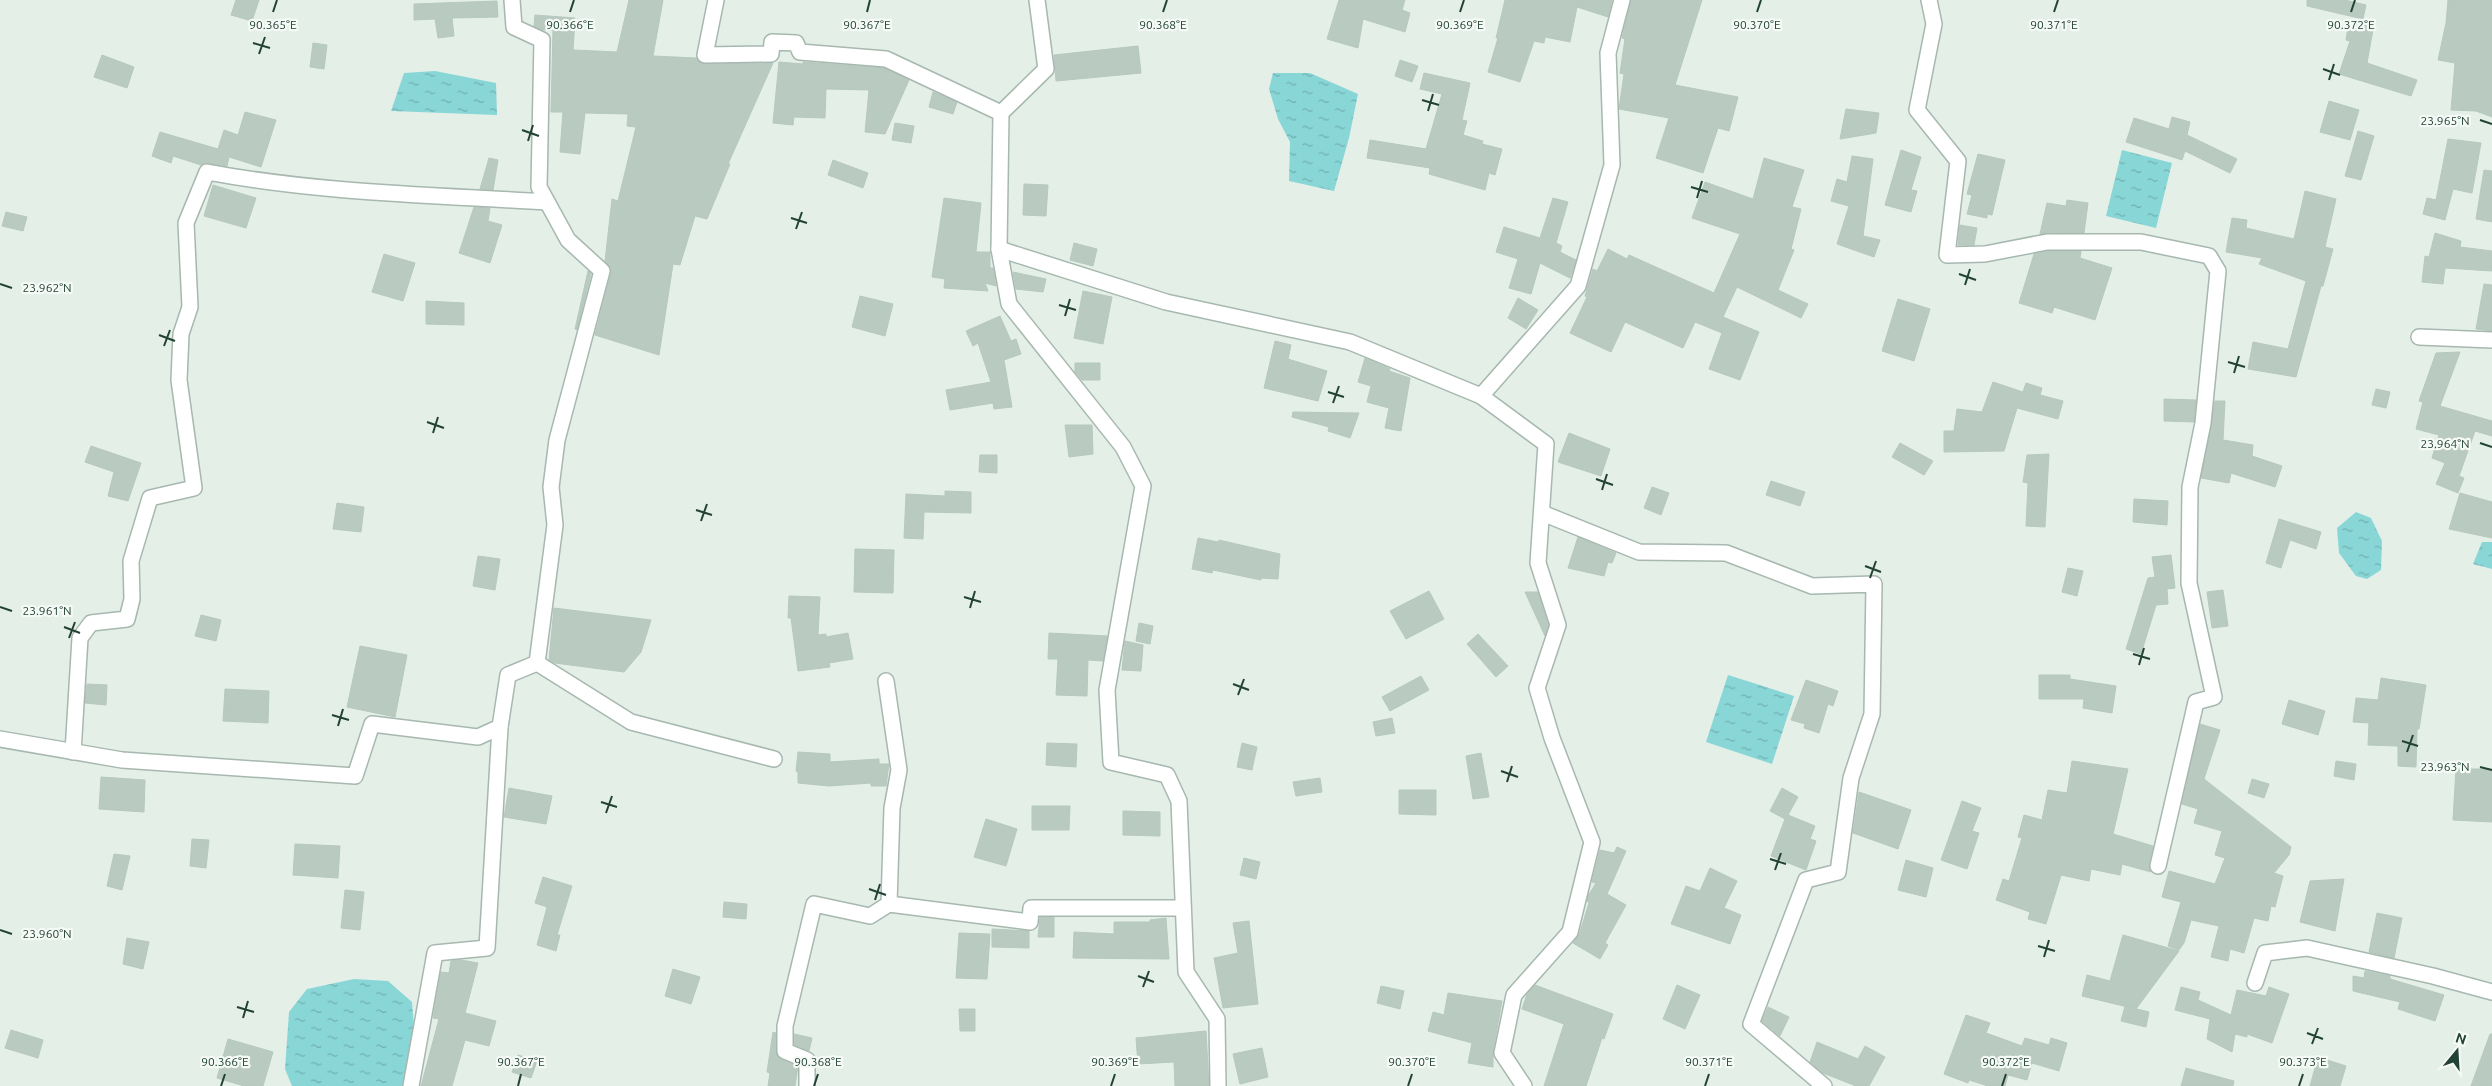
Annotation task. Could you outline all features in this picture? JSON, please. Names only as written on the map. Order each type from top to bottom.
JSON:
[{"type":"street","points":[[512,0],[514,27],[542,40],[539,186],[568,240],[602,271],[557,440],[551,487],[555,525],[537,662]]},
{"type":"street","points":[[716,0],[705,55],[771,54],[772,42],[796,43],[800,52],[886,58],[1001,113]]},
{"type":"street","points":[[1037,0],[1046,68],[1001,113],[999,249],[1009,304],[1123,447],[1143,486],[1107,690],[1111,762],[1167,775],[1180,801],[1186,972],[1217,1019],[1218,1086]]},
{"type":"street","points":[[1481,396],[1578,286],[1612,166],[1608,53],[1622,0]]},
{"type":"street","points":[[1929,0],[1934,24],[1917,110],[1958,161],[1948,255],[1985,254],[2047,242],[2141,242],[2209,256],[2218,270],[2203,423],[2190,487],[2189,526],[2189,583],[2214,697],[2196,702],[2158,866]]},
{"type":"street","points":[[73,752],[80,638],[91,623],[127,619],[132,599],[131,561],[150,498],[194,488],[179,380],[181,334],[190,307],[186,223],[207,172],[261,182],[383,193],[547,202]]},
{"type":"street","points":[[999,249],[1166,302],[1350,342],[1481,396],[1546,444],[1538,564],[1558,625],[1537,688],[1552,738],[1592,842],[1570,932],[1514,995],[1502,1053],[1524,1086]]},
{"type":"street","points":[[2419,337],[2492,340]]},
{"type":"street","points":[[1542,513],[1639,552],[1726,553],[1812,586],[1874,584],[1872,714],[1851,778],[1838,872],[1806,880],[1751,1024],[1824,1086]]},
{"type":"street","points":[[411,1086],[435,953],[487,948],[500,726],[508,675],[537,662]]},
{"type":"street","points":[[537,662],[631,722],[774,759]]},
{"type":"street","points":[[886,681],[899,770],[892,808],[889,904]]},
{"type":"street","points":[[0,739],[122,760],[356,776],[372,724],[478,738],[500,726]]},
{"type":"street","points":[[807,1086],[807,1060],[785,1051],[785,1026],[814,904],[870,916],[889,904],[1030,922],[1031,908],[1183,908]]},
{"type":"street","points":[[2255,983],[2265,953],[2307,948],[2433,976],[2492,992]]},
{"type":"water","points":[[435,71],[496,83],[497,115],[391,111],[404,73]]},
{"type":"water","points":[[1273,73],[1310,73],[1358,94],[1349,138],[1334,191],[1289,181],[1290,142],[1278,119],[1269,89]]},
{"type":"water","points":[[2122,150],[2172,163],[2156,228],[2106,216]]},
{"type":"water","points":[[2356,512],[2371,518],[2382,541],[2381,570],[2367,579],[2356,576],[2339,553],[2337,528]]},
{"type":"water","points":[[2482,542],[2492,542],[2492,569],[2473,564]]},
{"type":"water","points":[[1728,675],[1794,696],[1772,764],[1706,742]]},
{"type":"water","points":[[354,979],[388,981],[412,1002],[415,1039],[404,1086],[292,1086],[285,1069],[289,1012],[307,989]]},
{"type":"building","points":[[236,0],[259,0],[252,21],[231,15]]},
{"type":"building","points":[[629,0],[663,0],[653,56],[696,58],[705,64],[773,63],[728,164],[730,164],[707,219],[695,216],[680,265],[673,264],[659,355],[595,335],[611,273],[611,268],[605,261],[612,199],[618,201],[636,127],[627,126],[628,114],[585,113],[580,154],[560,152],[563,112],[551,112],[553,30],[542,30],[534,26],[535,15],[575,18],[573,50],[617,52]]},
{"type":"building","points":[[1339,0],[1405,0],[1402,10],[1410,13],[1405,32],[1363,19],[1358,48],[1327,39]]},
{"type":"building","points":[[1505,0],[1612,0],[1608,17],[1577,7],[1570,42],[1545,37],[1544,43],[1534,41],[1520,82],[1488,72],[1498,38],[1496,38]]},
{"type":"building","points":[[1631,0],[1702,0],[1675,85],[1738,97],[1729,131],[1718,128],[1703,173],[1656,158],[1669,118],[1619,109],[1624,74],[1620,73],[1625,39],[1622,38]]},
{"type":"building","points":[[2307,0],[2345,0],[2366,5],[2363,19],[2307,6]]},
{"type":"building","points":[[2448,0],[2492,0],[2492,117],[2476,111],[2451,110],[2455,63],[2438,60],[2446,23]]},
{"type":"building","points":[[497,1],[498,17],[452,18],[454,36],[438,38],[435,19],[414,20],[414,4]]},
{"type":"building","points":[[2349,20],[2374,24],[2367,63],[2417,80],[2411,96],[2339,74],[2350,41],[2346,40]]},
{"type":"building","points":[[313,43],[327,45],[324,69],[310,67]]},
{"type":"building","points":[[1138,46],[1141,73],[1056,81],[1054,55]]},
{"type":"building","points":[[102,55],[134,67],[127,88],[94,77]]},
{"type":"building","points":[[1400,60],[1418,66],[1412,82],[1395,76]]},
{"type":"building","points":[[779,62],[884,68],[909,80],[885,134],[865,132],[869,90],[826,89],[825,118],[794,117],[793,125],[773,123]]},
{"type":"building","points":[[1424,73],[1470,83],[1462,120],[1467,121],[1463,135],[1483,141],[1482,144],[1502,149],[1495,175],[1489,173],[1485,190],[1429,174],[1430,168],[1367,158],[1370,140],[1426,149],[1442,94],[1420,89]]},
{"type":"building","points":[[933,92],[957,102],[953,114],[929,107]]},
{"type":"building","points":[[2329,101],[2359,110],[2350,140],[2320,132]]},
{"type":"building","points":[[1846,109],[1879,113],[1876,133],[1840,139]]},
{"type":"building","points":[[245,112],[276,120],[261,167],[229,157],[227,166],[208,163],[201,165],[173,156],[171,163],[152,156],[160,132],[218,149],[224,130],[238,135]]},
{"type":"building","points":[[2172,117],[2190,122],[2187,135],[2237,159],[2230,173],[2185,151],[2182,160],[2126,142],[2134,118],[2169,129]]},
{"type":"building","points":[[895,123],[914,126],[911,143],[892,140]]},
{"type":"building","points":[[2358,131],[2374,136],[2361,180],[2345,176]]},
{"type":"building","points":[[2448,139],[2481,143],[2472,193],[2453,189],[2445,220],[2423,214],[2427,198],[2436,200]]},
{"type":"building","points":[[1901,150],[1921,157],[1911,190],[1917,191],[1911,212],[1885,205]]},
{"type":"building","points":[[1978,154],[2005,160],[1992,215],[1987,214],[1987,218],[1967,214],[1972,195],[1967,194]]},
{"type":"building","points":[[1852,156],[1873,159],[1863,236],[1880,240],[1874,257],[1837,244],[1849,206],[1831,201],[1837,179],[1847,182]]},
{"type":"building","points":[[489,158],[498,160],[493,190],[480,189]]},
{"type":"building","points":[[1764,158],[1804,170],[1792,207],[1801,209],[1791,249],[1794,250],[1778,290],[1808,304],[1801,318],[1737,287],[1723,317],[1759,332],[1740,380],[1709,369],[1722,333],[1695,322],[1683,348],[1625,322],[1611,352],[1570,333],[1587,297],[1585,296],[1593,269],[1597,271],[1608,249],[1627,259],[1629,255],[1714,293],[1740,234],[1692,218],[1705,182],[1753,199]]},
{"type":"building","points":[[833,160],[868,173],[863,188],[828,175]]},
{"type":"building","points":[[2484,170],[2492,171],[2492,222],[2476,219]]},
{"type":"building","points":[[1024,184],[1048,185],[1046,216],[1023,215]]},
{"type":"building","points":[[213,185],[256,198],[246,228],[204,216]]},
{"type":"building","points":[[2305,191],[2336,199],[2325,247],[2333,249],[2296,377],[2248,369],[2253,342],[2288,349],[2306,281],[2259,264],[2262,258],[2226,252],[2232,218],[2247,220],[2246,228],[2294,239]]},
{"type":"building","points":[[944,198],[981,203],[976,252],[990,252],[990,268],[993,268],[996,286],[985,283],[988,291],[944,288],[945,279],[932,277]]},
{"type":"building","points":[[1553,198],[1568,202],[1556,243],[1562,246],[1560,252],[1576,260],[1570,278],[1540,263],[1531,294],[1509,288],[1518,259],[1496,252],[1504,227],[1540,238]]},
{"type":"building","points":[[2067,200],[2088,203],[2084,233],[2040,234],[2047,203],[2066,206]]},
{"type":"building","points":[[474,207],[490,208],[488,221],[502,225],[490,263],[459,253]]},
{"type":"building","points":[[6,212],[27,217],[23,231],[2,226]]},
{"type":"building","points":[[1960,225],[1977,228],[1974,245],[1958,245]]},
{"type":"building","points":[[2435,233],[2461,241],[2460,247],[2492,251],[2492,271],[2445,268],[2443,284],[2422,282],[2425,256],[2429,257]]},
{"type":"building","points":[[1074,243],[1097,249],[1093,266],[1070,260]]},
{"type":"building","points":[[2048,251],[2081,251],[2080,258],[2112,268],[2095,320],[2054,307],[2052,313],[2019,303],[2034,254]]},
{"type":"building","points":[[384,254],[415,263],[403,301],[372,292]]},
{"type":"building","points":[[588,271],[591,274],[577,330],[575,329]]},
{"type":"building","points":[[1013,272],[1046,279],[1043,292],[1016,289]]},
{"type":"building","points":[[2484,284],[2492,285],[2492,331],[2476,329]]},
{"type":"building","points":[[1083,291],[1112,297],[1103,344],[1074,338]]},
{"type":"building","points":[[860,296],[893,304],[885,336],[852,327]]},
{"type":"building","points":[[1518,298],[1538,310],[1526,329],[1508,318]]},
{"type":"building","points":[[1898,299],[1930,309],[1914,361],[1882,351]]},
{"type":"building","points":[[426,301],[464,303],[464,325],[426,324]]},
{"type":"building","points":[[1000,316],[1011,341],[1016,339],[1021,354],[1004,360],[1012,407],[994,409],[993,403],[950,410],[946,390],[991,382],[978,343],[973,346],[966,331]]},
{"type":"building","points":[[1275,341],[1291,345],[1288,359],[1327,371],[1318,401],[1264,388]]},
{"type":"building","points":[[2460,352],[2440,406],[2492,421],[2492,436],[2475,431],[2459,476],[2464,478],[2458,493],[2436,484],[2445,463],[2432,458],[2439,435],[2416,429],[2423,402],[2419,401],[2436,353]]},
{"type":"building","points":[[1365,358],[1390,369],[1389,371],[1410,378],[1401,431],[1385,428],[1389,408],[1367,402],[1371,386],[1358,382]]},
{"type":"building","points":[[1075,363],[1100,363],[1100,380],[1082,380],[1075,372]]},
{"type":"building","points":[[1993,382],[2023,392],[2026,383],[2042,388],[2040,395],[2063,401],[2058,419],[2017,408],[2004,451],[1944,452],[1944,431],[1954,431],[1957,409],[1982,412]]},
{"type":"building","points":[[2376,389],[2390,392],[2386,408],[2372,405]]},
{"type":"building","points":[[2164,399],[2196,400],[2194,422],[2164,421]]},
{"type":"building","points":[[2215,401],[2225,401],[2223,440],[2253,445],[2252,456],[2282,466],[2275,487],[2231,473],[2229,483],[2201,478]]},
{"type":"building","points":[[1293,412],[1359,413],[1350,438],[1328,431],[1329,427],[1292,417]]},
{"type":"building","points":[[1065,425],[1092,425],[1093,454],[1069,457]]},
{"type":"building","points":[[1569,433],[1610,449],[1601,476],[1558,462]]},
{"type":"building","points":[[1900,443],[1933,461],[1924,475],[1892,457]]},
{"type":"building","points":[[91,446],[141,463],[128,501],[108,496],[114,472],[85,462]]},
{"type":"building","points":[[2049,454],[2045,527],[2026,526],[2028,483],[2023,482],[2027,455]]},
{"type":"building","points":[[980,455],[997,455],[997,473],[979,472]]},
{"type":"building","points":[[1771,481],[1805,492],[1800,506],[1766,495]]},
{"type":"building","points":[[1652,487],[1669,493],[1661,515],[1644,508]]},
{"type":"building","points":[[945,491],[971,492],[971,513],[924,512],[923,539],[904,538],[906,494],[945,496]]},
{"type":"building","points":[[2460,493],[2492,502],[2492,538],[2449,529]]},
{"type":"building","points":[[2134,499],[2168,501],[2167,525],[2133,522]]},
{"type":"building","points":[[337,503],[364,507],[361,532],[333,529]]},
{"type":"building","points":[[2279,519],[2321,532],[2316,549],[2290,540],[2281,568],[2266,563]]},
{"type":"building","points":[[1578,537],[1616,553],[1612,563],[1608,562],[1604,576],[1568,568]]},
{"type":"building","points":[[1198,538],[1218,542],[1219,540],[1280,554],[1278,579],[1261,578],[1261,580],[1213,570],[1212,573],[1192,569]]},
{"type":"building","points":[[855,549],[894,550],[893,593],[854,592]]},
{"type":"building","points":[[2171,555],[2175,588],[2167,589],[2168,604],[2156,605],[2141,654],[2126,649],[2148,578],[2155,577],[2152,557]]},
{"type":"building","points":[[478,556],[500,559],[495,590],[473,586]]},
{"type":"building","points":[[2068,568],[2083,571],[2077,596],[2062,592]]},
{"type":"building","points":[[2223,590],[2228,626],[2212,628],[2207,592]]},
{"type":"building","points":[[1429,591],[1444,619],[1406,639],[1390,611]]},
{"type":"building","points":[[1525,592],[1538,592],[1548,625],[1545,636]]},
{"type":"building","points":[[789,596],[820,597],[818,635],[826,634],[826,637],[848,633],[853,659],[829,663],[830,667],[798,671],[791,618],[788,618]]},
{"type":"building","points":[[554,608],[651,620],[641,652],[624,672],[555,663],[549,660]]},
{"type":"building","points":[[201,615],[221,620],[216,641],[195,636]]},
{"type":"building","points":[[1139,623],[1153,626],[1150,644],[1136,641]]},
{"type":"building","points":[[1049,633],[1107,636],[1103,661],[1088,660],[1087,696],[1056,695],[1058,659],[1048,659]]},
{"type":"building","points":[[1478,634],[1508,666],[1496,677],[1467,644]]},
{"type":"building","points":[[1125,641],[1143,645],[1141,671],[1122,670]]},
{"type":"building","points":[[360,646],[407,655],[395,717],[347,707]]},
{"type":"building","points":[[2039,675],[2070,675],[2070,679],[2116,686],[2112,713],[2083,708],[2084,699],[2039,699]]},
{"type":"building","points":[[1421,676],[1429,690],[1390,711],[1382,697]]},
{"type":"building","points":[[2381,678],[2426,685],[2419,729],[2417,729],[2416,767],[2398,766],[2398,746],[2368,745],[2369,723],[2353,722],[2356,698],[2378,700]]},
{"type":"building","points":[[1806,680],[1838,691],[1833,706],[1828,704],[1819,733],[1804,728],[1805,724],[1791,720]]},
{"type":"building","points":[[87,684],[107,685],[106,705],[85,703]]},
{"type":"building","points":[[225,689],[269,691],[268,723],[223,721]]},
{"type":"building","points":[[2289,700],[2325,711],[2318,735],[2282,724]]},
{"type":"building","points":[[1392,718],[1395,733],[1376,736],[1373,722]]},
{"type":"building","points":[[2200,724],[2220,730],[2204,779],[2291,847],[2289,855],[2274,873],[2283,876],[2275,907],[2271,906],[2268,921],[2254,918],[2244,953],[2230,949],[2228,961],[2211,957],[2219,926],[2191,920],[2184,943],[2179,950],[2168,946],[2181,902],[2162,897],[2169,871],[2215,884],[2225,858],[2215,855],[2222,831],[2194,823],[2198,809],[2182,804]]},
{"type":"building","points":[[1047,743],[1077,744],[1076,767],[1046,765]]},
{"type":"building","points":[[1242,743],[1257,747],[1252,770],[1237,767]]},
{"type":"building","points":[[798,752],[830,754],[830,762],[879,759],[879,764],[889,764],[886,786],[871,786],[871,783],[829,786],[798,783],[798,772],[796,771]]},
{"type":"building","points":[[1481,753],[1489,797],[1473,799],[1466,756]]},
{"type":"building","points":[[2072,761],[2128,769],[2113,834],[2153,846],[2149,864],[2151,872],[2122,864],[2120,875],[2091,869],[2089,881],[2061,875],[2046,924],[2028,919],[2030,912],[1996,900],[2003,879],[2009,881],[2022,838],[2018,837],[2024,815],[2042,820],[2048,790],[2067,793]]},
{"type":"building","points":[[2336,761],[2356,764],[2354,780],[2334,776]]},
{"type":"building","points":[[2456,769],[2492,769],[2492,822],[2453,820]]},
{"type":"building","points":[[101,777],[145,780],[144,812],[99,809]]},
{"type":"building","points":[[1320,778],[1322,792],[1296,796],[1293,782]]},
{"type":"building","points":[[2252,779],[2269,784],[2264,798],[2248,793]]},
{"type":"building","points":[[509,788],[552,796],[546,824],[504,817]]},
{"type":"building","points":[[1782,788],[1798,797],[1788,815],[1815,826],[1810,839],[1816,841],[1806,870],[1771,856],[1785,819],[1770,811]]},
{"type":"building","points":[[1399,790],[1436,790],[1436,815],[1399,814]]},
{"type":"building","points":[[1859,792],[1911,810],[1898,849],[1853,833]]},
{"type":"building","points":[[1962,801],[1981,808],[1972,831],[1979,833],[1967,869],[1941,860]]},
{"type":"building","points":[[1032,806],[1070,806],[1069,830],[1032,830]]},
{"type":"building","points":[[1123,811],[1160,812],[1160,836],[1123,835]]},
{"type":"building","points":[[986,819],[1017,829],[1006,866],[974,857]]},
{"type":"building","points":[[192,839],[209,840],[206,868],[190,866]]},
{"type":"building","points":[[295,844],[340,846],[338,878],[293,875]]},
{"type":"building","points":[[1617,847],[1626,851],[1607,894],[1626,905],[1605,943],[1608,945],[1600,959],[1573,943],[1579,935],[1589,903],[1587,901],[1588,896],[1596,883],[1592,882],[1600,850],[1614,853]]},
{"type":"building","points":[[114,854],[130,856],[122,890],[107,886]]},
{"type":"building","points":[[1244,858],[1260,862],[1256,879],[1240,875]]},
{"type":"building","points":[[1906,860],[1933,868],[1926,897],[1898,890]]},
{"type":"building","points":[[1710,868],[1737,881],[1724,908],[1741,915],[1730,944],[1671,924],[1686,886],[1700,891]]},
{"type":"building","points":[[543,877],[572,886],[557,935],[560,935],[556,951],[537,945],[547,907],[535,903]]},
{"type":"building","points":[[2344,879],[2335,931],[2300,922],[2310,881]]},
{"type":"building","points":[[345,890],[364,892],[360,930],[341,928]]},
{"type":"building","points":[[724,902],[747,904],[746,919],[723,917]]},
{"type":"building","points":[[2377,913],[2402,918],[2394,958],[2369,952]]},
{"type":"building","points":[[1040,917],[1054,917],[1054,937],[1038,937]]},
{"type":"building","points":[[1166,918],[1169,959],[1073,958],[1074,932],[1114,934],[1114,922],[1150,922],[1150,920]]},
{"type":"building","points":[[1249,921],[1258,1004],[1223,1008],[1214,958],[1238,953],[1233,923]]},
{"type":"building","points":[[992,929],[1029,931],[1029,948],[992,947]]},
{"type":"building","points":[[959,933],[990,934],[987,979],[956,978]]},
{"type":"building","points":[[2123,935],[2179,951],[2136,1009],[2082,996],[2087,975],[2110,981]]},
{"type":"building","points":[[127,938],[149,942],[143,969],[123,964]]},
{"type":"building","points":[[461,960],[478,963],[465,1013],[496,1021],[489,1046],[465,1040],[452,1086],[421,1086],[439,1019],[433,1018],[441,972],[449,973],[451,961]]},
{"type":"building","points":[[673,969],[700,977],[691,1004],[665,996]]},
{"type":"building","points":[[2365,971],[2390,976],[2390,979],[2444,995],[2435,1021],[2398,1009],[2400,1002],[2353,991],[2353,976],[2364,978]]},
{"type":"building","points":[[1535,985],[1613,1014],[1604,1039],[1602,1038],[1586,1086],[1544,1086],[1564,1024],[1522,1009],[1527,994]]},
{"type":"building","points":[[1677,985],[1700,995],[1685,1029],[1663,1019]]},
{"type":"building","points":[[1381,986],[1404,991],[1400,1009],[1377,1003]]},
{"type":"building","points":[[2181,987],[2200,992],[2198,1000],[2231,1015],[2237,990],[2266,996],[2269,987],[2289,994],[2272,1043],[2247,1034],[2247,1037],[2235,1034],[2232,1052],[2207,1039],[2210,1019],[2175,1010]]},
{"type":"building","points":[[1448,993],[1502,1001],[1493,1051],[1493,1067],[1468,1063],[1472,1043],[1428,1031],[1433,1012],[1444,1015]]},
{"type":"building","points":[[2125,1006],[2149,1012],[2146,1027],[2121,1021]]},
{"type":"building","points":[[1768,1007],[1789,1017],[1780,1036],[1762,1021]]},
{"type":"building","points":[[959,1009],[975,1009],[975,1031],[960,1031]]},
{"type":"building","points":[[1966,1015],[1990,1023],[1986,1033],[2022,1046],[2025,1038],[2049,1045],[2051,1038],[2067,1043],[2059,1071],[2032,1063],[2027,1080],[2008,1075],[2005,1086],[1988,1086],[1969,1080],[1968,1083],[1944,1074]]},
{"type":"building","points":[[11,1030],[43,1040],[38,1058],[5,1048]]},
{"type":"building","points":[[1206,1031],[1209,1086],[1175,1086],[1174,1062],[1138,1064],[1136,1038]]},
{"type":"building","points":[[773,1032],[776,1033],[778,1057],[798,1066],[795,1086],[768,1086],[770,1073],[767,1072]]},
{"type":"building","points":[[794,1034],[812,1038],[809,1051],[794,1045]]},
{"type":"building","points":[[2490,1034],[2492,1034],[2492,1086],[2471,1086]]},
{"type":"building","points":[[228,1039],[273,1052],[263,1086],[244,1086],[217,1078]]},
{"type":"building","points":[[1817,1042],[1858,1059],[1865,1046],[1885,1057],[1869,1086],[1856,1086],[1823,1073],[1810,1062]]},
{"type":"building","points":[[1262,1048],[1268,1077],[1240,1084],[1233,1054]]},
{"type":"building","points":[[518,1055],[537,1061],[531,1078],[512,1072]]},
{"type":"building","points":[[2318,1057],[2346,1066],[2340,1086],[2310,1086]]},
{"type":"building","points":[[2186,1068],[2234,1081],[2233,1086],[2181,1086]]}]
